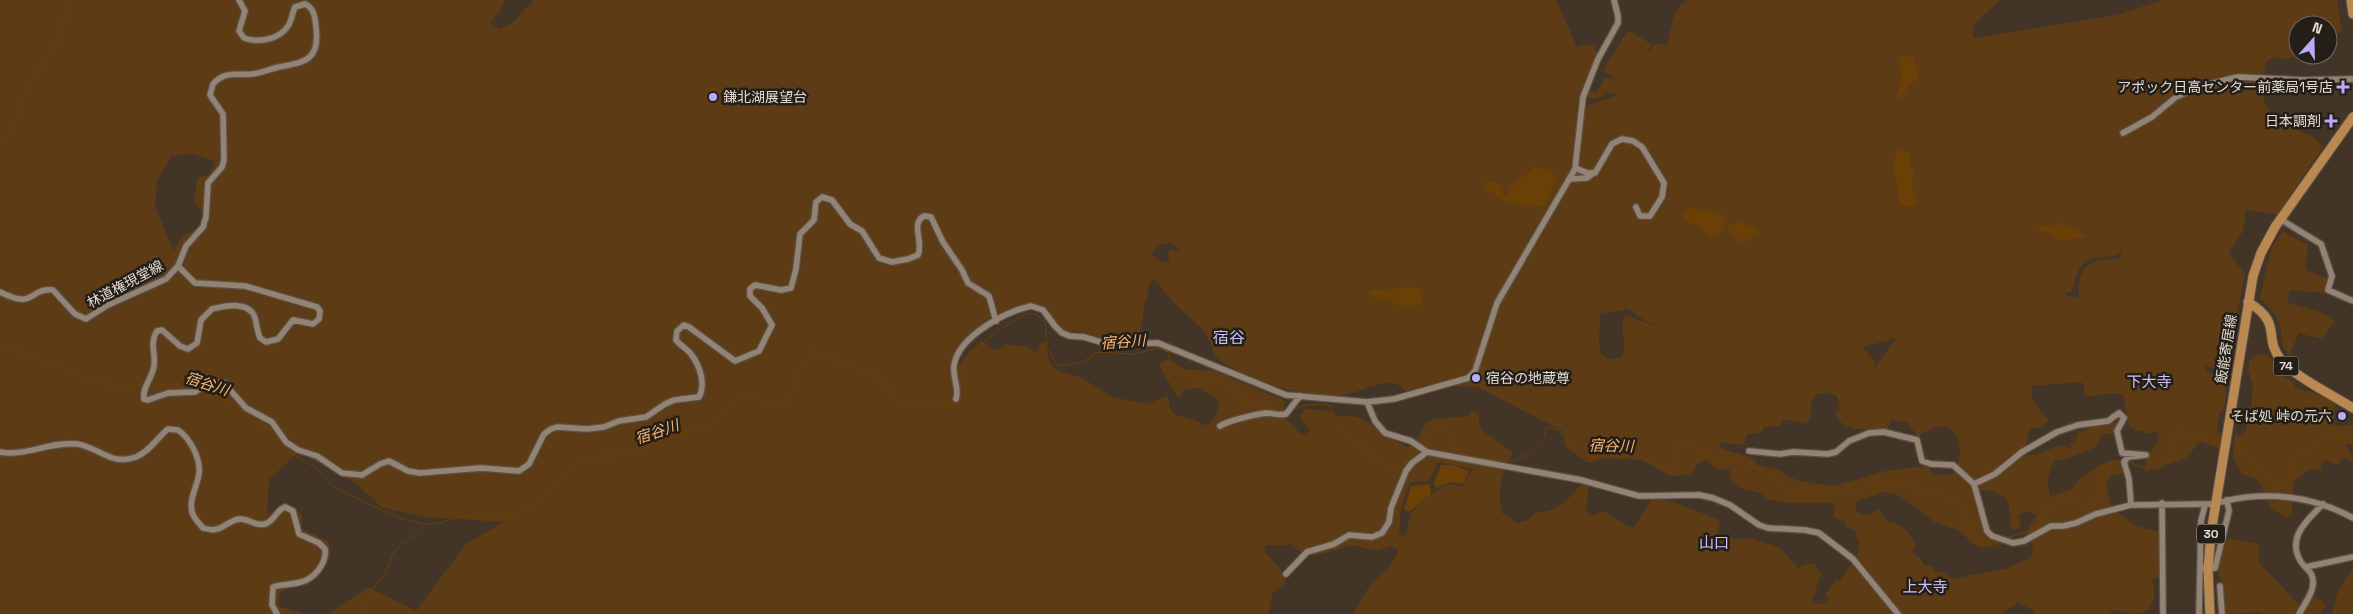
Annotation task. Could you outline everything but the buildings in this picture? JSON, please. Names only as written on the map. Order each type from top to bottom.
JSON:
[{"type":"main road","points":[[2351,0],[2353,14]]},
{"type":"main road","name":"飯能寄居線","points":[[2210,614],[2204,568],[2248,302],[2259,259],[2280,219],[2353,117]]},
{"type":"main road","name":"74","points":[[2248,302],[2261,310],[2268,318],[2275,350],[2286,366],[2353,408]]},
{"type":"street","name":"林道権現堂線","points":[[0,292],[14,299],[24,301],[45,291],[54,290],[75,314],[86,319],[108,305],[162,282],[178,266],[186,246],[203,227],[206,217],[208,184],[223,162],[224,119],[219,105],[210,95],[213,84],[227,74],[254,74],[304,61],[311,55],[317,45],[314,13],[305,4],[295,7],[290,24],[280,34],[258,41],[244,38],[239,31],[245,11],[239,0]]},
{"type":"street","points":[[956,399],[958,394],[954,366],[956,358],[971,338],[996,321],[1031,306],[1043,310],[1062,333],[1070,336],[1084,337],[1108,344],[1158,343],[1223,368],[1286,396],[1367,402],[1407,396],[1468,378],[1475,371],[1497,303],[1576,168],[1585,90],[1601,52],[1618,23],[1614,0]]},
{"type":"street","points":[[2123,132],[2152,117],[2176,97],[2199,87],[2238,77],[2303,80],[2353,79]]},
{"type":"street","points":[[1570,179],[1587,178],[1599,168],[1609,147],[1616,141],[1628,139],[1638,144],[1664,183],[1665,188],[1650,216],[1640,216],[1636,208]]},
{"type":"street","points":[[1576,168],[1592,174]]},
{"type":"street","points":[[178,266],[195,283],[245,286],[317,307],[320,311],[319,319],[313,324],[293,320],[278,338],[266,342],[260,338],[255,316],[249,309],[237,306],[212,309],[201,320],[197,344],[188,349],[180,346],[162,330],[156,331],[153,341],[155,363],[152,374],[144,388],[144,400],[172,392],[190,394],[209,383],[224,383],[246,408],[272,422],[286,442],[298,450],[317,456],[331,467],[355,475],[366,474],[380,464],[389,461],[408,470],[420,473],[482,468],[519,471],[529,464],[544,434],[552,429],[557,427],[586,429],[604,427],[619,421],[646,417],[674,400],[699,397],[703,386],[696,363],[690,352],[676,340],[677,331],[684,326],[689,327],[735,361],[759,350],[772,325],[762,308],[750,296],[750,289],[755,284],[781,290],[791,288],[796,269],[800,234],[814,220],[816,202],[822,197],[832,200],[850,224],[862,231],[879,258],[886,262],[908,259],[918,255],[921,247],[917,226],[918,221],[924,216],[931,217],[935,221],[943,242],[962,270],[968,283],[989,296],[996,321]]},
{"type":"street","points":[[2280,219],[2321,244],[2332,276],[2328,290],[2353,301]]},
{"type":"street","points":[[1220,426],[1228,420],[1244,419],[1260,414],[1286,414],[1300,396]]},
{"type":"street","points":[[1367,402],[1375,421],[1385,433],[1411,441],[1427,452],[1581,480],[1639,496],[1699,495],[1714,498],[1730,505],[1759,525],[1768,528],[1805,530],[1819,533],[1853,559],[1898,614]]},
{"type":"street","points":[[1974,484],[1995,474],[2022,452],[2057,432],[2078,425],[2108,421],[2119,413],[2124,418],[2117,432],[2122,453],[2146,455],[2128,457],[2124,462],[2129,479],[2131,505]]},
{"type":"street","points":[[0,452],[76,444],[90,448],[104,456],[128,459],[142,454],[168,429],[178,430],[190,443],[198,462],[199,474],[193,491],[192,512],[203,528],[220,529],[236,520],[242,519],[260,525],[266,524],[272,521],[281,508],[285,507],[293,511],[299,534],[319,543],[325,548],[325,556],[319,569],[306,580],[273,587],[272,605],[277,614]]},
{"type":"street","points":[[1749,451],[1780,454],[1792,452],[1828,454],[1836,452],[1859,437],[1869,433],[1884,432],[1917,440],[1922,461],[1931,464],[1953,465],[1974,484],[1988,531],[1992,536],[2010,543],[2024,541],[2052,526],[2076,523],[2096,514],[2131,505],[2162,503],[2208,504],[2201,521],[2204,568],[2199,614]]},
{"type":"street","points":[[1286,574],[1304,554],[1313,550],[1328,546],[1349,536],[1372,537],[1382,533],[1390,522],[1393,502],[1406,471],[1412,463],[1427,452]]},
{"type":"street","points":[[2204,568],[2217,566],[2229,511],[2224,501],[2254,496],[2307,500],[2322,504],[2353,518]]},
{"type":"street","points":[[2162,503],[2163,614]]},
{"type":"street","points":[[2299,614],[2313,587],[2312,574],[2300,561],[2297,536],[2306,522],[2322,504]]},
{"type":"street","points":[[2306,567],[2353,558]]},
{"type":"street","points":[[2220,586],[2222,614]]},
{"type":"shaded area","points":[[0,0],[505,0],[499,12],[490,23],[500,29],[513,22],[534,0],[1556,0],[1577,47],[1584,44],[1594,46],[1597,54],[1576,109],[1619,95],[1606,92],[1598,98],[1587,97],[1588,90],[1597,92],[1605,78],[1617,80],[1603,70],[1628,30],[1651,44],[1647,52],[1654,44],[1667,45],[1675,14],[1678,8],[1687,0],[2000,0],[1974,24],[1973,38],[2117,15],[2163,0],[2337,0],[2342,31],[2338,33],[2338,15],[2288,15],[2288,59],[2284,60],[2275,56],[2266,62],[2263,95],[2270,111],[2285,124],[2312,136],[2323,147],[2278,214],[2246,210],[2243,231],[2229,253],[2245,274],[2232,338],[2226,343],[2224,349],[2224,363],[2214,368],[2205,366],[2207,373],[2222,375],[2225,383],[2225,402],[2223,411],[2219,412],[2217,432],[2221,434],[2220,448],[2200,442],[2185,459],[2144,471],[2149,453],[2157,444],[2159,434],[2156,432],[2147,434],[2142,430],[2135,432],[2133,427],[2129,427],[2123,394],[2089,397],[2084,393],[2084,387],[2081,382],[2032,386],[2033,400],[2049,420],[2039,428],[2030,428],[2025,447],[2015,457],[2040,453],[2060,445],[2071,448],[2071,443],[2075,441],[2079,431],[2083,432],[2110,422],[2118,424],[2113,433],[2102,435],[2096,447],[2067,459],[2054,460],[2047,480],[2050,496],[2072,489],[2079,479],[2102,464],[2112,460],[2122,462],[2126,473],[2112,476],[2106,483],[2111,506],[2135,526],[2160,532],[2164,538],[2165,571],[2160,577],[2151,580],[2155,593],[2154,598],[2150,607],[2142,613],[2112,610],[2110,614],[2035,614],[2031,609],[2018,603],[2001,614],[1353,614],[1367,590],[1393,561],[1398,549],[1391,546],[1376,551],[1353,545],[1317,555],[1300,552],[1289,543],[1285,546],[1266,545],[1265,552],[1280,568],[1286,582],[1273,593],[1268,614],[328,614],[368,587],[416,611],[466,544],[503,522],[427,517],[383,508],[354,482],[298,452],[269,480],[267,515],[286,502],[302,515],[302,529],[328,541],[331,555],[318,578],[280,592],[278,606],[306,614],[0,614]],"holes":[[[192,154],[215,161],[209,175],[197,178],[194,202],[203,212],[200,229],[183,235],[174,251],[155,207],[157,182],[171,156]],[[1173,244],[1181,253],[1171,249],[1168,252],[1170,263],[1159,261],[1152,254],[1158,245]],[[2122,251],[2120,258],[2103,260],[2085,268],[2080,279],[2079,299],[2066,295],[2065,292],[2070,292],[2079,269],[2084,263],[2094,258],[2118,254]],[[1152,278],[1175,304],[1204,331],[1212,346],[1214,355],[1226,364],[1257,380],[1293,391],[1328,395],[1349,394],[1386,383],[1398,385],[1407,391],[1440,382],[1454,386],[1477,387],[1563,431],[1565,446],[1585,461],[1591,463],[1604,458],[1643,460],[1670,476],[1692,475],[1696,464],[1706,460],[1716,469],[1729,469],[1731,481],[1740,488],[1762,494],[1768,499],[1787,503],[1832,503],[1835,508],[1833,517],[1844,521],[1846,527],[1856,530],[1859,546],[1857,556],[1840,581],[1836,580],[1825,595],[1829,599],[1818,604],[1813,603],[1812,599],[1821,574],[1814,564],[1806,564],[1798,568],[1779,547],[1746,537],[1737,539],[1717,534],[1720,526],[1718,519],[1670,501],[1652,499],[1634,527],[1627,526],[1604,511],[1592,515],[1586,511],[1589,487],[1582,484],[1562,504],[1550,510],[1536,512],[1526,521],[1516,523],[1513,519],[1502,513],[1500,496],[1505,467],[1513,453],[1482,430],[1479,425],[1479,414],[1471,411],[1468,416],[1435,419],[1426,422],[1421,433],[1411,446],[1406,447],[1366,421],[1357,417],[1340,417],[1328,411],[1306,409],[1299,416],[1310,431],[1305,434],[1300,433],[1283,416],[1285,401],[1215,371],[1185,369],[1167,359],[1159,365],[1178,398],[1185,389],[1197,388],[1213,396],[1219,403],[1216,415],[1210,424],[1203,425],[1195,420],[1174,414],[1167,396],[1147,404],[1112,397],[1082,378],[1056,370],[1049,360],[1045,342],[1040,343],[1036,354],[1029,347],[1006,344],[998,350],[992,349],[982,341],[966,356],[960,365],[951,362],[964,339],[989,320],[1028,304],[1043,307],[1058,326],[1066,331],[1076,331],[1110,342],[1137,340],[1140,336],[1145,301],[1148,299],[1147,293]],[[1626,308],[1651,324],[1679,335],[1625,315],[1623,320],[1623,353],[1621,358],[1609,359],[1602,355],[1599,343],[1600,313],[1624,311]],[[1896,338],[1875,367],[1874,361],[1863,347]],[[1827,392],[1837,396],[1840,409],[1836,410],[1835,415],[1844,425],[1858,429],[1887,430],[1892,419],[1908,423],[1918,437],[1934,428],[1945,427],[1953,431],[1958,439],[1960,449],[1957,468],[1953,473],[1946,475],[1934,475],[1927,466],[1885,471],[1837,485],[1815,484],[1786,476],[1779,470],[1758,465],[1753,458],[1719,448],[1721,443],[1744,445],[1747,435],[1762,432],[1764,427],[1780,426],[1784,420],[1808,424],[1815,395]],[[1438,462],[1473,469],[1462,487],[1449,484],[1433,493],[1411,513],[1405,536],[1399,534],[1401,508],[1410,482],[1429,481]],[[1981,490],[1992,491],[2006,498],[2011,526],[2014,529],[2020,527],[2019,515],[2027,511],[2037,515],[2026,533],[2034,548],[2030,557],[2008,568],[1952,579],[1941,571],[1936,572],[1933,567],[1924,565],[1920,558],[1912,552],[1916,545],[1902,527],[1888,522],[1879,509],[1867,516],[1857,512],[1855,502],[1884,492],[1898,495],[1933,521],[1960,531],[1974,545],[1983,548],[2000,543],[1985,533],[1977,494]]]},
{"type":"shaded area","points":[[1914,56],[1919,77],[1899,100],[1896,96],[1902,81],[1899,57]]},
{"type":"shaded area","points":[[1897,150],[1909,152],[1909,161],[1914,172],[1912,186],[1919,204],[1908,207],[1900,204],[1894,167]]},
{"type":"shaded area","points":[[1534,166],[1557,177],[1545,206],[1509,202],[1492,192],[1483,191],[1487,182],[1493,181],[1500,185],[1503,194],[1507,196],[1512,185],[1525,176]]},
{"type":"shaded area","points":[[1689,207],[1721,214],[1726,221],[1721,232],[1710,237],[1700,227],[1684,220],[1683,215]]},
{"type":"shaded area","points":[[2059,221],[2063,226],[2070,227],[2086,237],[2060,241],[2050,233],[2040,231],[2037,227],[2050,224],[2055,226]]},
{"type":"shaded area","points":[[1740,222],[1758,230],[1759,234],[1752,236],[1745,243],[1739,243],[1737,238],[1728,231],[1729,225]]},
{"type":"shaded area","points":[[2283,231],[2308,245],[2305,268],[2310,272],[2328,278],[2324,293],[2290,290],[2287,302],[2325,314],[2334,323],[2321,339],[2299,333],[2289,356],[2283,345],[2277,317],[2260,298],[2271,249]]},
{"type":"shaded area","points":[[1411,287],[1420,289],[1423,292],[1422,303],[1409,308],[1396,305],[1389,299],[1374,297],[1367,291],[1384,289],[1388,292],[1395,288]]},
{"type":"shaded area","points":[[2259,353],[2268,355],[2275,364],[2274,372],[2293,382],[2296,388],[2310,391],[2336,403],[2333,420],[2335,426],[2353,425],[2353,445],[2345,444],[2353,457],[2353,462],[2345,458],[2340,460],[2341,464],[2333,464],[2326,460],[2322,463],[2321,471],[2311,469],[2294,481],[2292,515],[2286,517],[2272,508],[2257,479],[2242,475],[2233,458],[2235,434],[2241,436],[2246,431],[2247,418],[2251,409],[2253,385],[2248,370],[2250,360]]},
{"type":"shaded area","points":[[1441,465],[1452,465],[1470,471],[1463,484],[1451,482],[1436,488],[1434,482]]},
{"type":"shaded area","points":[[1430,484],[1431,495],[1409,512],[1404,509],[1411,486]]},
{"type":"shaded area","points":[[2228,538],[2258,544],[2260,551],[2258,561],[2263,567],[2300,606],[2314,597],[2323,601],[2326,606],[2320,614],[2262,614],[2260,612],[2223,614],[2223,586],[2218,573],[2222,552]]},
{"type":"shaded area","points":[[2353,568],[2353,614],[2332,614],[2338,592]]},
{"type":"waterway","points":[[0,145],[16,122],[28,87],[57,43],[63,22],[72,6],[71,0]]},
{"type":"waterway","name":"宿谷川","points":[[203,390],[234,404],[258,427],[269,428],[294,455],[316,468],[333,487],[401,519],[424,524],[439,523],[460,516],[504,517],[519,514],[539,502],[574,465],[596,456],[614,456],[644,449],[670,435],[701,430],[711,426],[737,397],[747,395],[776,407],[785,405],[791,400],[795,375],[813,351],[881,378],[885,381],[886,388],[908,405],[920,407],[937,404],[957,404],[963,400],[966,393],[961,369],[966,361],[990,337],[1028,313],[1037,315],[1045,322],[1047,348],[1057,365],[1079,363],[1097,352],[1134,354],[1159,348],[1168,352],[1170,362],[1177,373],[1218,381],[1233,390],[1243,400],[1258,406],[1286,411]]},
{"type":"waterway","name":"宿谷川","points":[[0,347],[31,355],[78,375],[117,387],[145,385]]},
{"type":"waterway","name":"宿谷川","points":[[149,385],[176,384],[197,388]]},
{"type":"waterway","name":"宿谷川","points":[[1290,411],[1305,405],[1325,404],[1330,406],[1341,428],[1381,464],[1395,467],[1402,465],[1417,447]]},
{"type":"waterway","name":"宿谷川","points":[[1420,445],[1437,427],[1448,432],[1456,448],[1461,453],[1474,457],[1511,461],[1521,458],[1530,452],[1545,436],[1545,429],[1550,427],[1559,430],[1583,457],[1615,458],[1634,454],[1666,469],[1674,470],[1679,464],[1673,446],[1676,441],[1680,440],[1709,455],[1765,471],[1781,484],[1787,493],[1834,496],[1885,481],[1948,497],[1960,505],[1967,522],[1979,538],[1994,547],[2003,543]]},
{"type":"waterway","name":"宿谷川","points":[[2127,461],[2151,469],[2165,466],[2172,438],[2181,431],[2221,443]]},
{"type":"waterway","name":"宿谷川","points":[[2230,443],[2247,453],[2252,462],[2267,472],[2276,490],[2283,488],[2287,482],[2291,465],[2296,458],[2318,441],[2325,438],[2353,439]]},
{"type":"waterway","name":"宿谷川","points":[[2006,538],[2035,530],[2046,509],[2061,500],[2069,497],[2083,506],[2095,502],[2099,496],[2103,468],[2110,462],[2123,460]]},
{"type":"waterway","points":[[365,614],[369,594],[387,569],[394,553],[424,524]]},
{"type":"place","name":"アポック日高センター前薬局1号店","points":[[2343,87]]},
{"type":"place","name":"鎌北湖展望台","points":[[713,97]]},
{"type":"place","name":"日本調剤","points":[[2331,121]]},
{"type":"place","name":"宿谷の地蔵尊","points":[[1476,378]]},
{"type":"place","name":"そば処 峠の元六","points":[[2342,416]]},
{"type":"district","name":"宿谷","points":[[1229,337]]},
{"type":"district","name":"下大寺","points":[[2149,382]]},
{"type":"district","name":"山口","points":[[1714,543]]},
{"type":"district","name":"上大寺","points":[[1925,587]]}]
